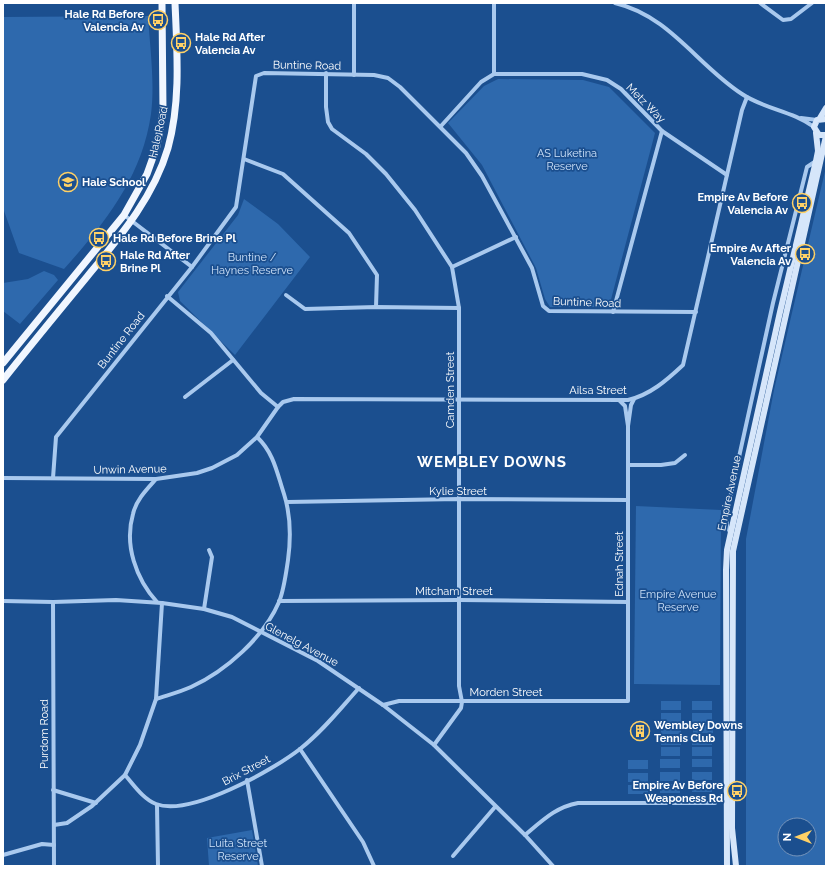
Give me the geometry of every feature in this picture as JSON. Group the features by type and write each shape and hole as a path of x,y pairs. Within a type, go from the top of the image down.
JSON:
{"main road":[{"name":"Hale Road","path":"3,363 124,216 147,174 157,146 163,111 162,3"},
{"name":"Hale Road","path":"3,380 131,221 156,179 168,148 175,111 177,75 176,3"},
{"path":"826,108 815,130 819,135 826,136"},
{"name":"Empire Avenue","path":"727,866 726,570 730,532 782,313 816,161 818,151 815,130"},
{"name":"Empire Avenue","path":"736,866 732,828 733,551 782,313 820,168 826,136"}],"street":[{"path":"354,3 354,74"},
{"path":"441,126 481,82 494,74 494,3"},
{"path":"615,3 627,6 660,23 709,68 747,97 799,118 815,130"},
{"path":"760,3 783,20 791,19 812,3"},
{"name":"Buntine Road","path":"53,478 56,437 167,296 192,267 236,207 256,76 264,73 374,75 388,78 400,87 441,126 466,153 482,176 532,268 542,306 550,311 696,312"},
{"name":"Camden Street","path":"326,74 326,107 328,122 332,129 366,154 386,174 415,210 452,267 459,308 458,600 459,686 462,702"},
{"name":"Metz Way","path":"494,74 582,74 607,80 621,89 662,131 727,175"},
{"name":"Ailsa Street","path":"278,407 283,402 294,399 634,399 642,396 669,379 683,365 742,110 747,97"},
{"path":"799,118 821,119"},
{"path":"613,312 662,131"},
{"path":"244,160 283,174 349,233 377,275 376,307"},
{"path":"730,532 727,526 726,516 772,310 807,167 816,161"},
{"path":"124,216 192,267"},
{"path":"452,267 516,238"},
{"path":"286,295 305,309 376,307 459,308"},
{"path":"167,296 210,333 261,393 278,407"},
{"path":"772,310 782,313"},
{"path":"185,397 233,360"},
{"name":"Ednah Street","path":"628,701 628,426 631,405 634,399"},
{"name":"Ednah Street","path":"619,400 625,406 628,426"},
{"name":"Unwin Avenue","path":"3,478 156,479 197,473 212,468 237,455 257,437 278,407"},
{"path":"156,699 192,687 222,669 242,653 279,601 287,569 290,541 287,502 273,459 257,437"},
{"path":"628,465 661,465 675,463 685,455"},
{"path":"156,479 141,496 132,514 130,534 131,556 151,596 157,602"},
{"name":"Kylie Street","path":"287,502 628,500"},
{"path":"204,609 212,557 209,550"},
{"name":"Glenelg Avenue","path":"3,601 52,602 116,600 162,602 204,609 232,617 318,661 383,705 434,745 525,834 548,864 553,866"},
{"name":"Mitcham Street","path":"279,601 458,600 628,602"},
{"name":"Purdom Road","path":"52,602 54,866"},
{"path":"54,825 67,823 96,803 125,775 140,745 156,699 162,602"},
{"name":"Brix Street","path":"157,805 175,806 195,803 211,798 247,780 300,749 326,724 359,688"},
{"name":"Morden Street","path":"383,705 399,701 628,701"},
{"path":"434,745 460,708 462,702"},
{"path":"300,749 363,842 374,866"},
{"path":"125,775 148,800 157,805 158,866"},
{"path":"247,780 262,866"},
{"path":"53,790 96,803"},
{"path":"525,834 554,811 564,806 578,803 715,803"},
{"path":"453,856 496,807"},
{"path":"3,855 42,844 54,845"}],"green space":[{"name":"Hale School","path":"148,16 152,78 151,114 146,137 139,158 120,198 94,234 64,269 19,253 3,208 3,17"},
{"name":"AS Luketina Reserve","path":"498,79 583,80 609,87 655,133 609,307 550,307 545,299 536,268 482,165 448,123 484,86"},
{"path":"826,167 826,866 746,866 746,539 774,390"},
{"name":"Buntine / Haynes Reserve","path":"244,199 278,224 310,257 235,355 180,301 178,292 238,215"},
{"path":"44,271 54,275 58,280 20,324 3,311 3,283 28,279"},
{"name":"Empire Avenue Reserve","path":"636,506 721,510 720,685 634,684"},
{"path":"661,701 681,701 681,710 661,710"},
{"path":"692,701 712,701 712,710 692,710"},
{"path":"661,713 681,713 681,722 661,722"},
{"path":"692,713 712,713 712,722 692,722"},
{"path":"713,724 713,733 693,733 693,725"},
{"path":"661,725 681,725 681,734 661,734"},
{"path":"692,736 712,736 712,745 692,745"},
{"path":"661,737 681,737 681,745 661,745"},
{"path":"661,747 680,747 680,756 661,756"},
{"path":"692,747 712,747 712,756 692,756"},
{"path":"660,759 680,759 680,768 660,768"},
{"path":"692,759 712,759 712,767 692,767"},
{"path":"628,760 648,760 648,769 628,769"},
{"path":"660,772 680,772 680,781 660,781"},
{"path":"692,772 712,772 712,780 692,780"},
{"path":"628,773 648,773 648,782 628,782"},
{"path":"660,784 680,784 680,793 660,793"},
{"path":"692,784 712,784 712,792 692,792"},
{"path":"628,785 648,785 648,794 628,794"},
{"name":"Luita Street Reserve","path":"252,830 258,866 209,866 207,838"}],"place":[{"name":"Hale Rd Before Valencia Av","path":"158,20"},
{"name":"Hale Rd After Valencia Av","path":"181,43"},
{"name":"Hale School","path":"68,182"},
{"name":"Empire Av Before Valencia Av","path":"802,203"},
{"name":"Hale Rd Before Brine Pl","path":"99,238"},
{"name":"Empire Av After Valencia Av","path":"805,254"},
{"name":"Hale Rd After Brine Pl","path":"106,261"},
{"name":"Wembley Downs Tennis Club","path":"640,731"},
{"name":"Empire Av Before Weaponess Rd","path":"737,791"}],"district":[{"name":"WEMBLEY DOWNS","path":"492,462"}]}
